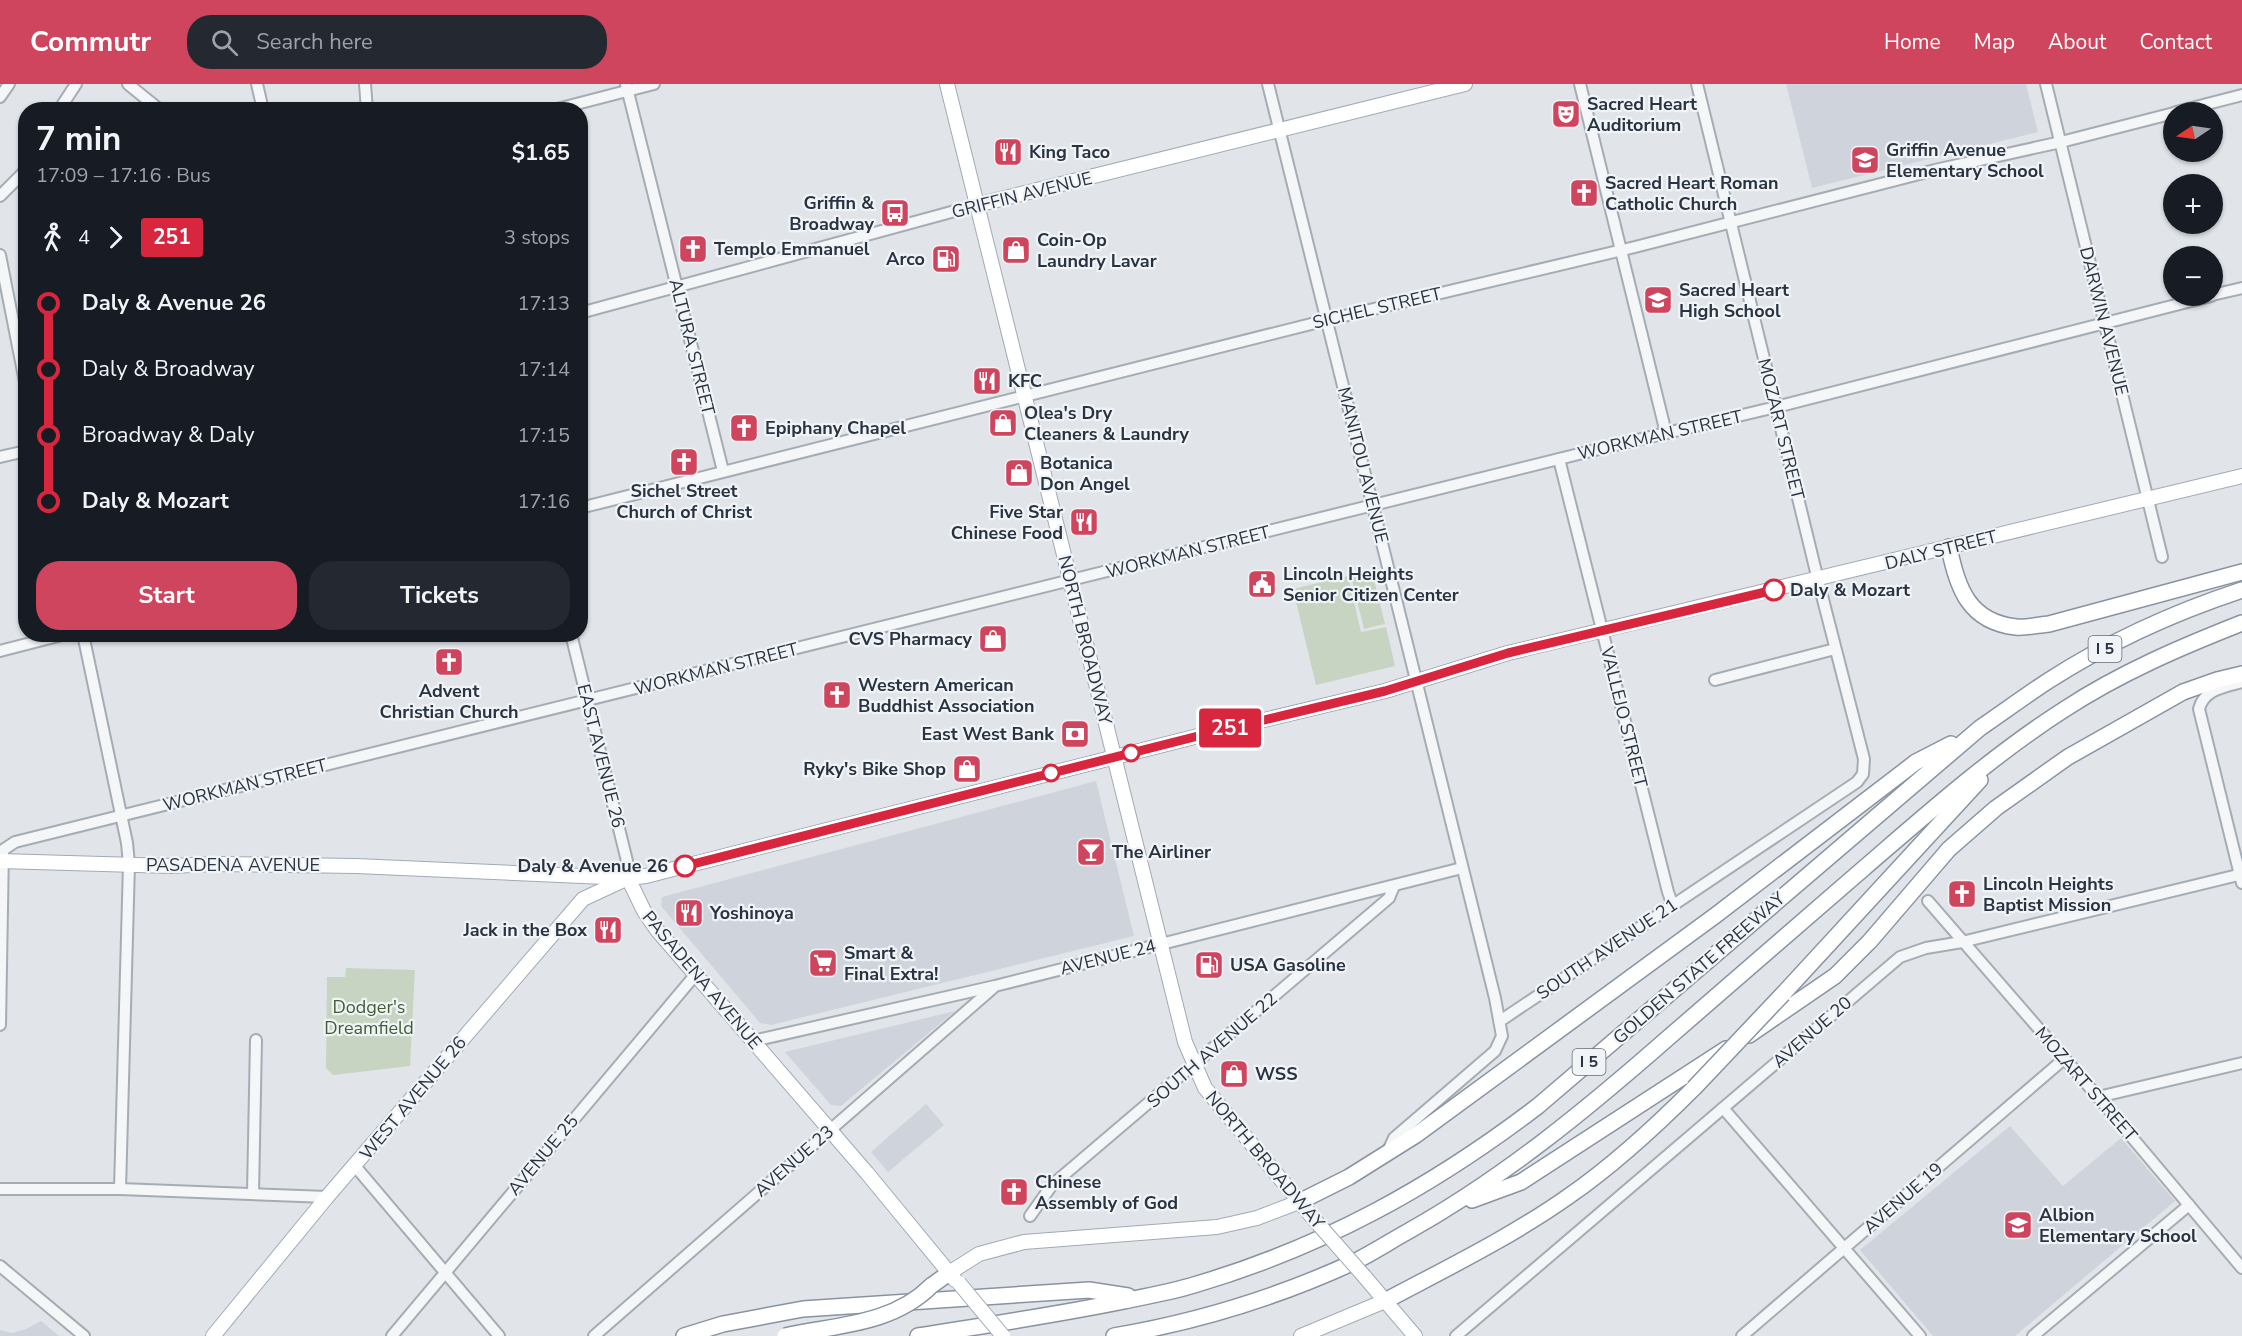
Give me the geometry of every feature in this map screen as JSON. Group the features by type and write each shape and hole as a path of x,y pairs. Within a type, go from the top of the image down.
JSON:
{"highway":[{"path":"1949,548 1955,577 1962,594 1978,613 1997,622 2017,627 2049,624 2242,572"},
{"name":"GOLDEN STATE FREEWAY","path":"918,1336 1065,1313 1193,1286 1298,1249 1371,1215 1407,1195 1493,1140 1538,1106 1980,728 2049,681 2120,640 2178,614 2242,590"},
{"name":"GOLDEN STATE FREEWAY","path":"1114,1336 1158,1329 1294,1287 1356,1261 1449,1209 1587,1109 1934,808 1997,758 2066,708 2133,671 2242,623"},
{"path":"1449,1209 1521,1182 1784,1012 1835,976 1870,941 1949,849 1996,808 2068,758 2183,692 2242,674"},
{"path":"1299,1202 1349,1177 1416,1136 1716,915 1916,762 1980,728"},
{"path":"1385,1301 1520,1227 1569,1196 1651,1130 1783,994 1872,895 1973,789 1997,758"},
{"path":"785,1336 872,1320 910,1304 931,1286 954,1278"},
{"path":"684,1336 723,1324 803,1309 1089,1290 1140,1298"}],"main road":[{"name":"NORTH BROADWAY","path":"947,84 1185,1042 1194,1067 1204,1088 1415,1336"},
{"name":"GRIFFIN AVENUE","path":"977,205 1465,84"},
{"name":"DALY STREET","path":"628,878 646,876 1417,682 1508,653 2242,476"},
{"name":"PASADENA AVENUE","path":"1,861 356,866 628,878 644,911 1003,1336"},
{"name":"WEST AVENUE 26","path":"213,1336 327,1197 583,899 628,878"},
{"path":"954,1278 979,1254 1015,1244 1217,1227 1257,1218 1299,1202"},
{"path":"1301,1336 1385,1301"}],"street":[{"path":"0,97 9,84"},
{"path":"64,102 76,84"},
{"path":"128,84 150,102"},
{"path":"257,84 261,102"},
{"path":"365,84 366,102"},
{"path":"579,102 627,87 654,84"},
{"name":"MANITOU AVENUE","path":"1268,84 1500,1021"},
{"path":"1580,84 1666,433"},
{"name":"MOZART STREET","path":"1696,84 1835,649 1865,761 1863,774"},
{"name":"DARWIN AVENUE","path":"2046,84 2162,557"},
{"name":"ALTURA STREET","path":"627,87 723,471"},
{"name":"SICHEL STREET","path":"2216,102 2242,95"},
{"name":"SICHEL STREET","path":"588,506 1327,320 2163,116"},
{"path":"0,196 18,178"},
{"name":"GRIFFIN AVENUE","path":"588,311 977,205"},
{"path":"0,255 18,346"},
{"name":"WORKMAN STREET","path":"2223,292 2242,288"},
{"name":"WORKMAN STREET","path":"1,861 3,850 15,842 1776,407 2170,306"},
{"path":"0,458 18,453"},
{"name":"VALLEJO STREET","path":"1559,459 1673,906"},
{"path":"0,651 35,642"},
{"path":"85,642 127,843 129,864 120,1189"},
{"name":"EAST AVENUE 26","path":"573,642 627,861 628,878"},
{"path":"1715,680 1835,649"},
{"path":"2241,877 2200,717 2200,703 2210,692 2242,682"},
{"name":"SOUTH AVENUE 21","path":"1500,1021 1857,782 1863,774"},
{"path":"0,1025 1,861"},
{"name":"AVENUE 24","path":"753,1041 995,986 1462,868"},
{"name":"AVENUE 20","path":"1456,1336 1900,957 1926,948 1962,942 2241,877"},
{"name":"SOUTH AVENUE 22","path":"1030,1216 1053,1185 1194,1067 1389,898 1394,886"},
{"name":"MOZART STREET","path":"1928,902 2098,1097 2242,1268"},
{"name":"AVENUE 25","path":"392,1336 696,974"},
{"name":"AVENUE 23","path":"594,1336 995,986"},
{"path":"1387,1153 1394,1138 1495,1051 1502,1036 1500,1021"},
{"path":"252,1193 256,1040"},
{"name":"AVENUE 19","path":"1742,1336 2064,1059"},
{"path":"2098,1097 2242,1062"},
{"path":"1723,1108 1920,1336"},
{"path":"355,1166 499,1336"},
{"path":"0,1189 120,1189 327,1197"},
{"path":"2033,1336 2189,1205"},
{"path":"0,1266 84,1336"}],"shaded area":[{"name":"Griffin Avenue Elementary School","path":"1786,84 2026,84 2038,132 1812,188"},
{"path":"1096,781 1134,936 771,1025 760,1023 661,906 662,897"},
{"path":"955,1011 841,1106 831,1105 785,1052"},
{"path":"926,1104 944,1125 888,1172 871,1152"},
{"name":"Albion Elementary School","path":"2010,1126 2063,1186 2121,1138 2175,1201 2015,1336 1933,1336 1860,1250"},
{"path":"41,1321 59,1336 0,1336 0,1330 12,1333"}],"green space":[{"path":"1372,572 1385,624 1364,629 1351,577"},
{"path":"1348,576 1361,632 1386,627 1395,666 1316,685 1293,589"},
{"name":"Dodger's Dreamfield","path":"346,968 415,970 410,1066 333,1075 326,1068 327,977 345,977"}],"bus line":[{"name":"251","path":"685,866 1385,691 1508,653 1774,590"}],"place":[{"name":"Sacred Heart Auditorium","path":"1566,114"},
{"name":"King Taco","path":"1008,152"},
{"name":"Griffin Avenue Elementary School","path":"1865,160"},
{"name":"Sacred Heart Roman Catholic Church","path":"1584,193"},
{"name":"Griffin & Broadway","path":"895,213"},
{"name":"Templo Emmanuel","path":"693,249"},
{"name":"Coin-Op Laundry Lavar","path":"1016,250"},
{"name":"Arco","path":"946,259"},
{"name":"Sacred Heart High School","path":"1658,300"},
{"name":"KFC","path":"987,381"},
{"name":"Olea's Dry Cleaners & Laundry","path":"1003,423"},
{"name":"Epiphany Chapel","path":"744,428"},
{"name":"Sichel Street Church of Christ","path":"684,462"},
{"name":"Botanica Don Angel","path":"1019,473"},
{"name":"Five Star Chinese Food","path":"1084,522"},
{"name":"Lincoln Heights Senior Citizen Center","path":"1262,584"},
{"name":"Daly & Mozart","path":"1774,590"},
{"name":"CVS Pharmacy","path":"993,639"},
{"name":"Advent Christian Church","path":"449,662"},
{"name":"Western American Buddhist Association","path":"837,695"},
{"name":"East West Bank","path":"1075,734"},
{"name":"Ryky's Bike Shop","path":"967,769"},
{"name":"The Airliner","path":"1091,852"},
{"name":"Daly & Avenue 26","path":"685,866"},
{"name":"Lincoln Heights Baptist Mission","path":"1962,894"},
{"name":"Yoshinoya","path":"689,913"},
{"name":"Jack in the Box","path":"608,930"},
{"name":"Smart & Final Extra!","path":"823,963"},
{"name":"USA Gasoline","path":"1209,965"},
{"name":"WSS","path":"1234,1074"},
{"name":"Chinese Assembly of God","path":"1014,1192"},
{"name":"Albion Elementary School","path":"2018,1225"}]}
